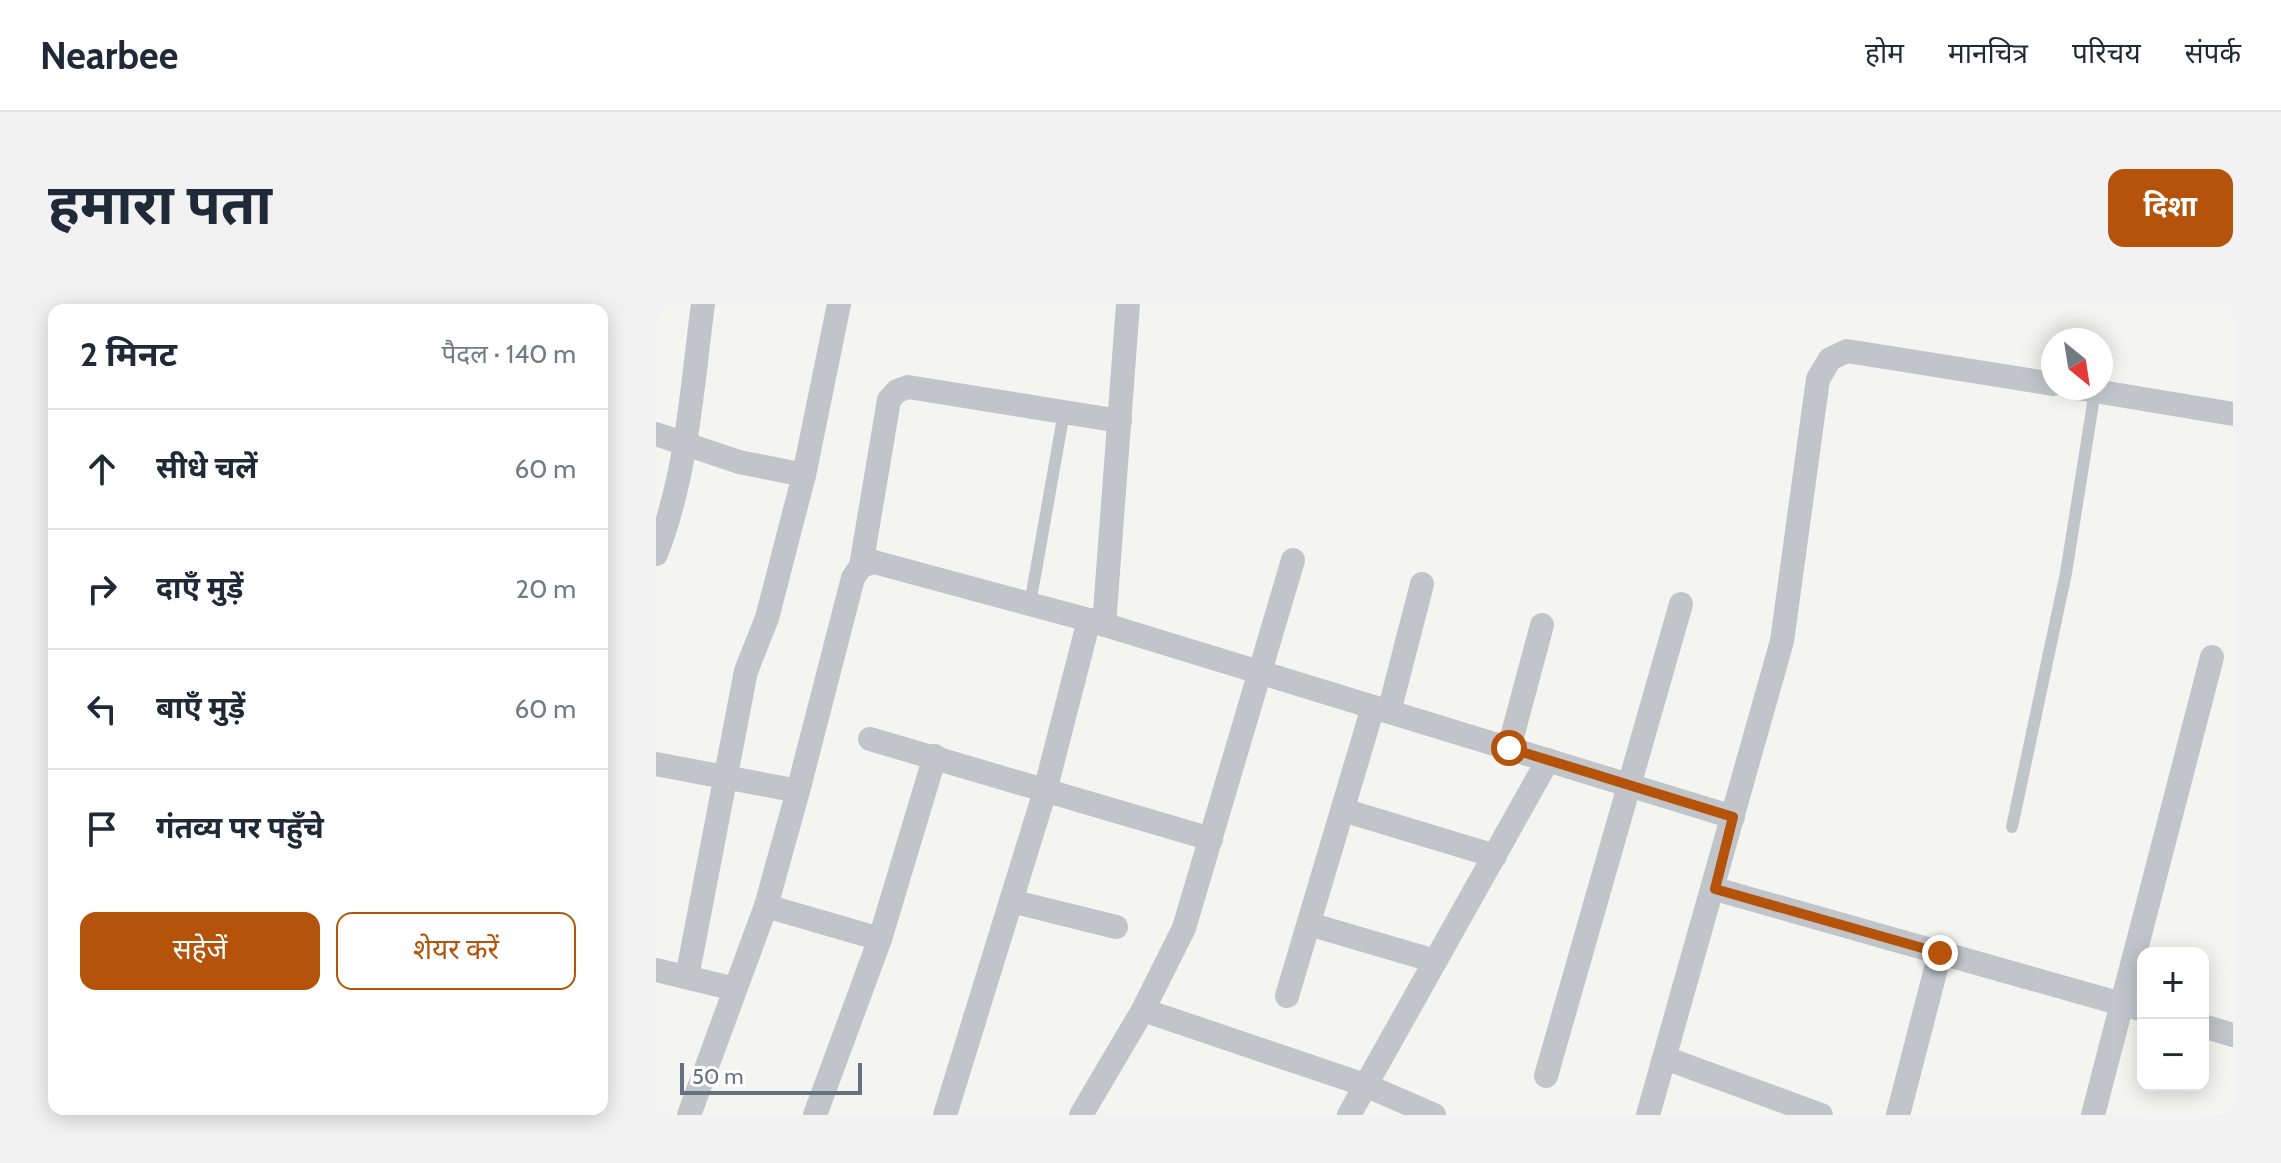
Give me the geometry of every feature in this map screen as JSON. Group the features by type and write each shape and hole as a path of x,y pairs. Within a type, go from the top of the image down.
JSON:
{"street":[{"path":"656,554 668,525 684,444 703,304"},
{"path":"687,977 746,671 767,618 804,475 839,304"},
{"path":"945,1115 1096,623 1120,421 1128,304"},
{"path":"1648,1115 1758,740 1782,641 1818,379 1830,359 1847,351 2041,382"},
{"path":"689,1115 766,906 853,578 861,566 889,400 897,391 908,387 1120,421"},
{"path":"2113,394 2233,414"},
{"path":"656,434 739,462 804,475"},
{"path":"1089,1113 1184,928 1293,560"},
{"path":"861,566 874,562 1030,604 1733,817"},
{"path":"1287,996 1343,810 1381,710 1422,584"},
{"path":"1546,1076 1681,604"},
{"path":"1509,748 1542,625"},
{"path":"2093,1115 2132,1006 2212,657"},
{"path":"870,739 1211,839"},
{"path":"815,1115 880,939 935,756"},
{"path":"1349,1115 1548,760"},
{"path":"656,764 798,791"},
{"path":"1343,810 1495,856"},
{"path":"1715,889 2132,1006"},
{"path":"1011,901 1116,927"},
{"path":"766,906 880,939"},
{"path":"1309,924 1435,961"},
{"path":"1898,1115 1940,953"},
{"path":"656,970 735,989"},
{"path":"1143,1010 1365,1085 1434,1115"},
{"path":"2209,1028 2233,1035"},
{"path":"1665,1058 1759,1104 1821,1115"}],"lane":[{"path":"2012,827 2061,602 2085,400"},
{"path":"1030,604 1064,412"}],"route":[{"path":"1509,748 1733,817 1715,889 1940,953"}]}
